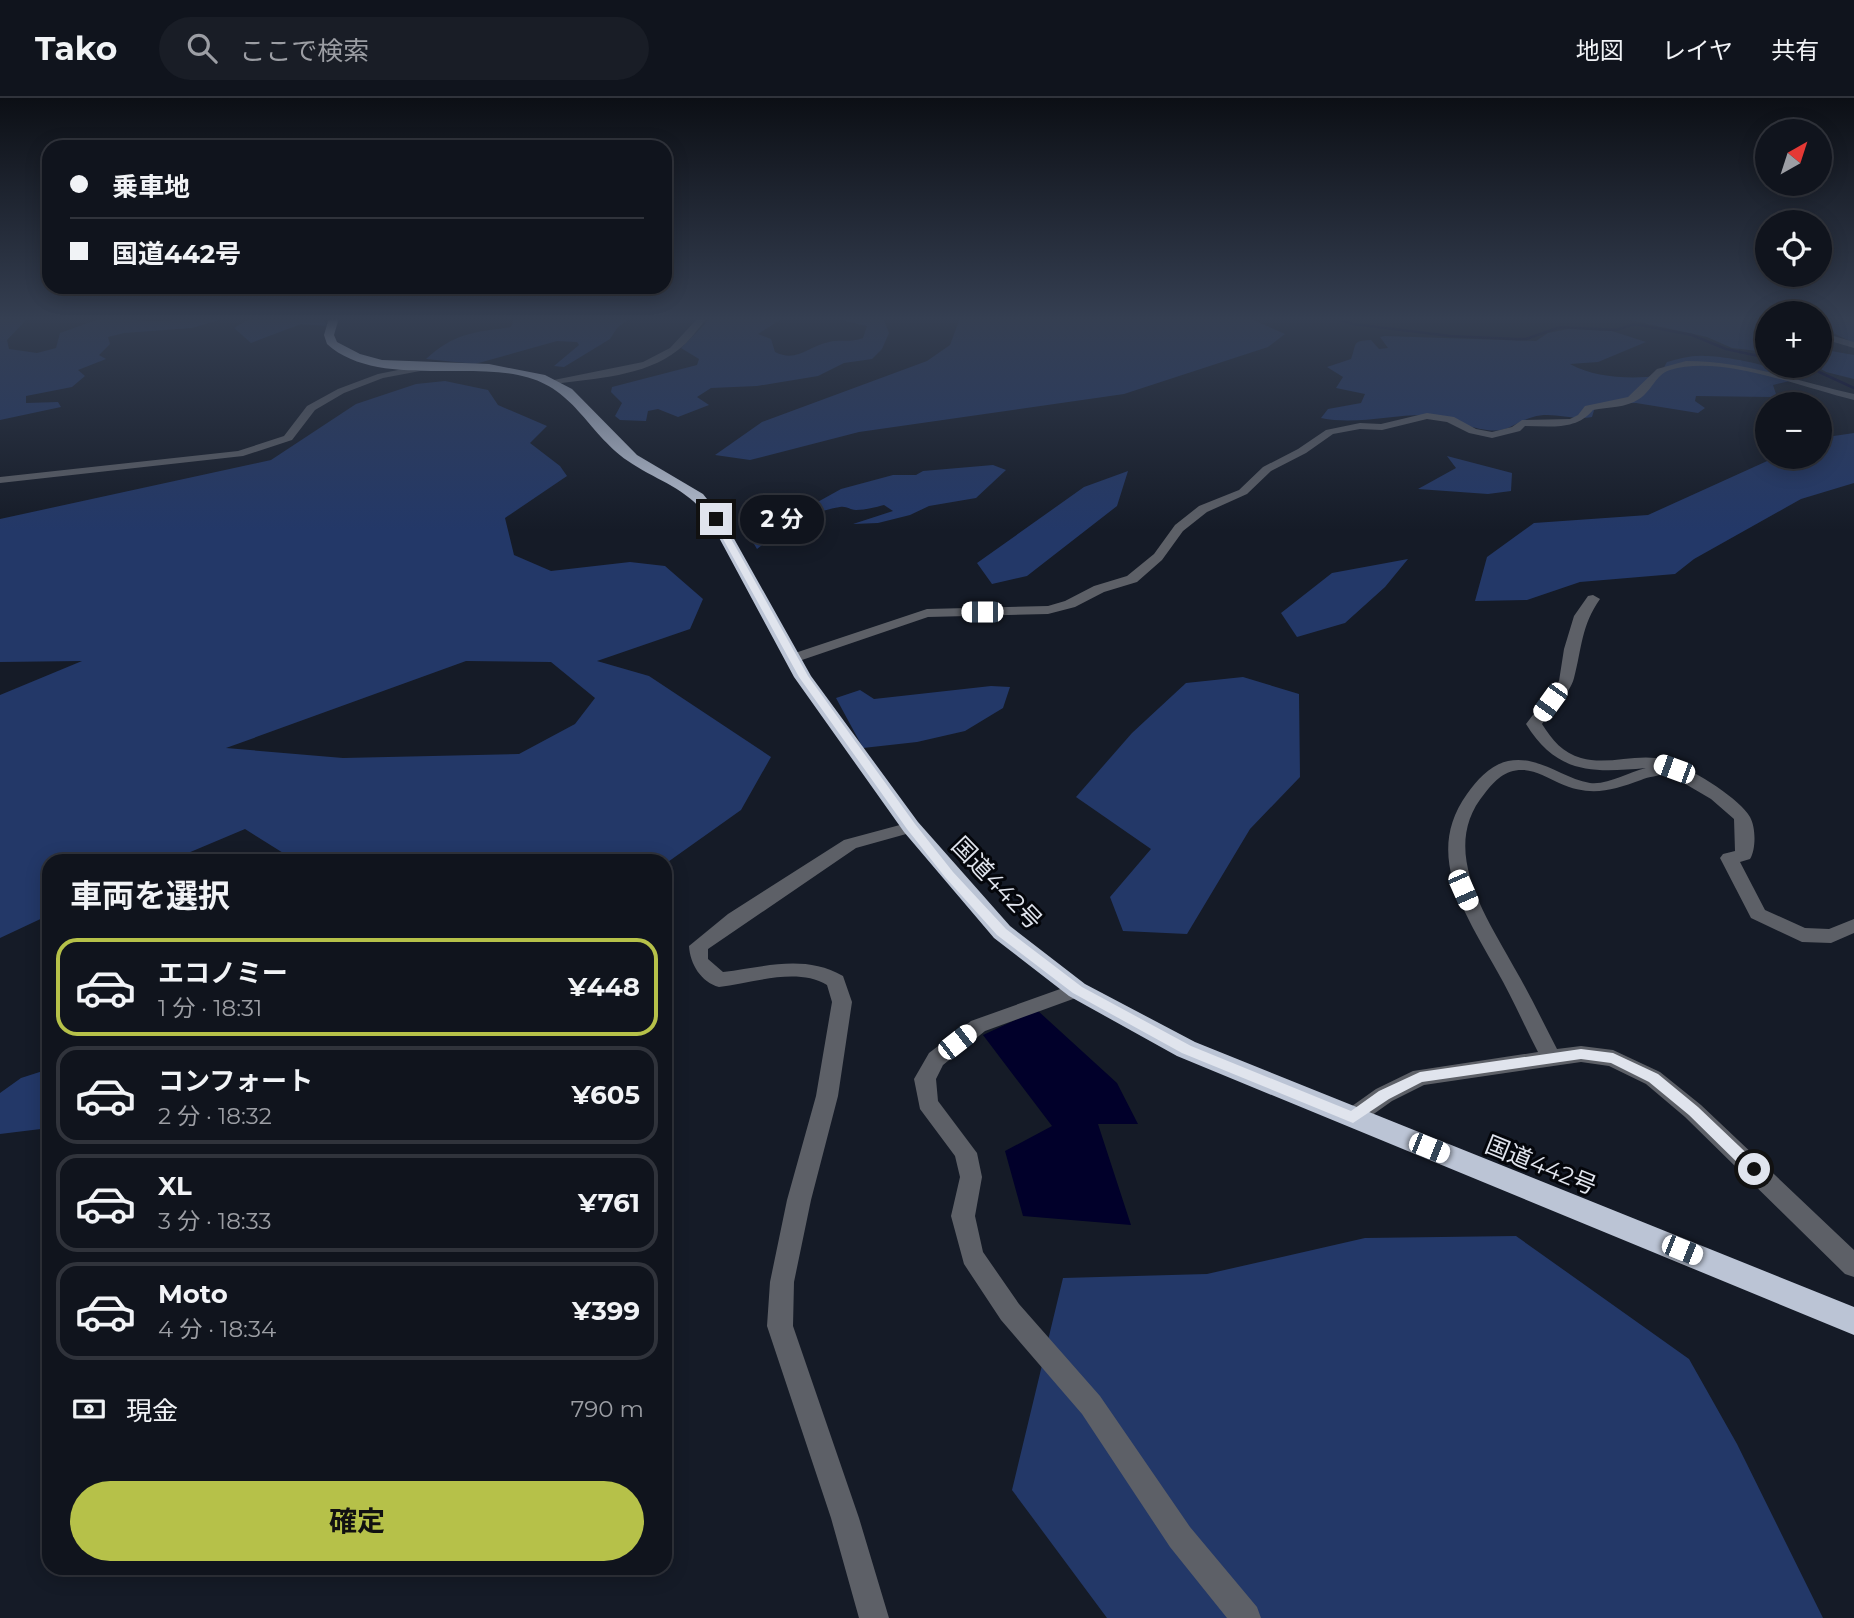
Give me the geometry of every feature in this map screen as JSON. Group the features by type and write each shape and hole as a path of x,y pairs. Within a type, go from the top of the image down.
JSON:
{"highway":[{"name":"国道442号","path":"564,389 620,450 700,496 710,508 803,677 911,827 1002,932 1077,990 1186,1049 1854,1321"}],"street":[{"path":"0,480 239,454 288,438 311,408 347,389"},
{"path":"794,658 927,613 1048,610 1132,579 1158,557 1179,528 1203,509 1243,492 1267,469 1303,451 1330,432 1348,427 1382,427 1427,416 1450,419 1474,431 1492,435 1516,429 1522,424 1572,422 1582,417 1589,408 1636,397 1642,389"},
{"path":"1816,389 1854,397"},
{"path":"1593,600 1581,616 1571,649 1566,681 1534,724 1541,737 1556,754 1575,763 1592,767 1657,763 1690,775 1741,815 1745,829 1744,855 1729,858 1758,914 1802,935 1831,936 1854,926"},
{"path":"1552,1059 1463,890 1456,843 1460,819 1473,795 1499,768 1533,766 1590,788 1611,787 1653,771 1690,775"},
{"path":"874,1618 845,1517 780,1326 782,1282 799,1200 827,1096 842,1002 836,981 819,971 801,969 719,980 699,961 698,946 850,844 911,827"},
{"path":"1077,990 978,1026 936,1059 925,1079 928,1104 966,1153 971,1177 963,1216 972,1256 1010,1312 1091,1405 1180,1537 1246,1618"},
{"path":"1353,1117 1384,1095 1420,1077 1581,1054 1613,1058 1653,1078 1693,1111 1854,1266"}],"shaded area":[{"path":"0,389 62,389 26,396 26,403 58,402 61,407 0,420"},
{"path":"401,389 483,389 488,390 498,405 547,426 530,443 560,466 567,476 505,518 514,555 551,571 630,562 665,566 703,599 690,629 597,661 649,676 771,757 741,810 672,859 672,854 285,854 245,829 186,854 42,854 42,918 0,938 0,695 82,661 0,662 0,519 271,460 356,404","holes":["466,661 551,662 595,698 575,724 519,754 343,758 226,748"]},
{"path":"612,389 710,389 697,397 709,405 678,417 658,409 648,411 646,421 620,420 615,416 622,403 611,392"},
{"path":"851,389 1140,389 1124,394 859,432 750,460 715,455 762,422"},
{"path":"1341,389 1774,389 1775,392 1755,392 1755,397 1696,396 1695,401 1705,408 1698,413 1636,403 1596,404 1592,417 1540,415 1507,429 1495,431 1432,416 1347,420 1321,418 1328,409 1361,403 1365,394"},
{"path":"1854,433 1854,483 1801,499 1694,559 1675,574 1580,582 1527,600 1475,601 1487,557 1534,523 1648,515 1755,467 1755,469 1832,469 1832,436"},
{"path":"1447,456 1512,473 1511,491 1488,494 1418,489 1456,468"},
{"path":"993,465 1006,470 976,498 929,506 910,515 878,523 853,524 893,511 884,505 859,510 845,507 828,509 806,517 757,549 751,539 841,489 893,475 916,475 923,471"},
{"path":"1128,471 1117,506 1027,576 992,584 977,563 1084,487"},
{"path":"1408,559 1385,587 1345,623 1297,637 1281,613 1332,573"},
{"path":"1243,677 1299,694 1300,777 1250,829 1187,934 1123,931 1110,897 1151,849 1076,797 1132,733 1186,683"},
{"path":"991,686 1010,687 1003,708 965,731 917,742 863,748 836,698 860,690 874,699"},
{"path":"1037,1010 1117,1083 1138,1124 1098,1124 1131,1225 1023,1216 1005,1151 1052,1126 983,1035"},
{"path":"42,1071 42,1129 0,1134 0,1093 21,1078"},
{"path":"1516,1236 1689,1359 1737,1444 1823,1618 1107,1618 1012,1490 1063,1278 1207,1274 1365,1238"}],"route":[{"path":"716,519 803,677 911,827 1002,932 1077,990 1186,1049 1353,1117 1384,1095 1420,1077 1581,1054 1613,1058 1653,1078 1693,1111 1754,1169"}]}
